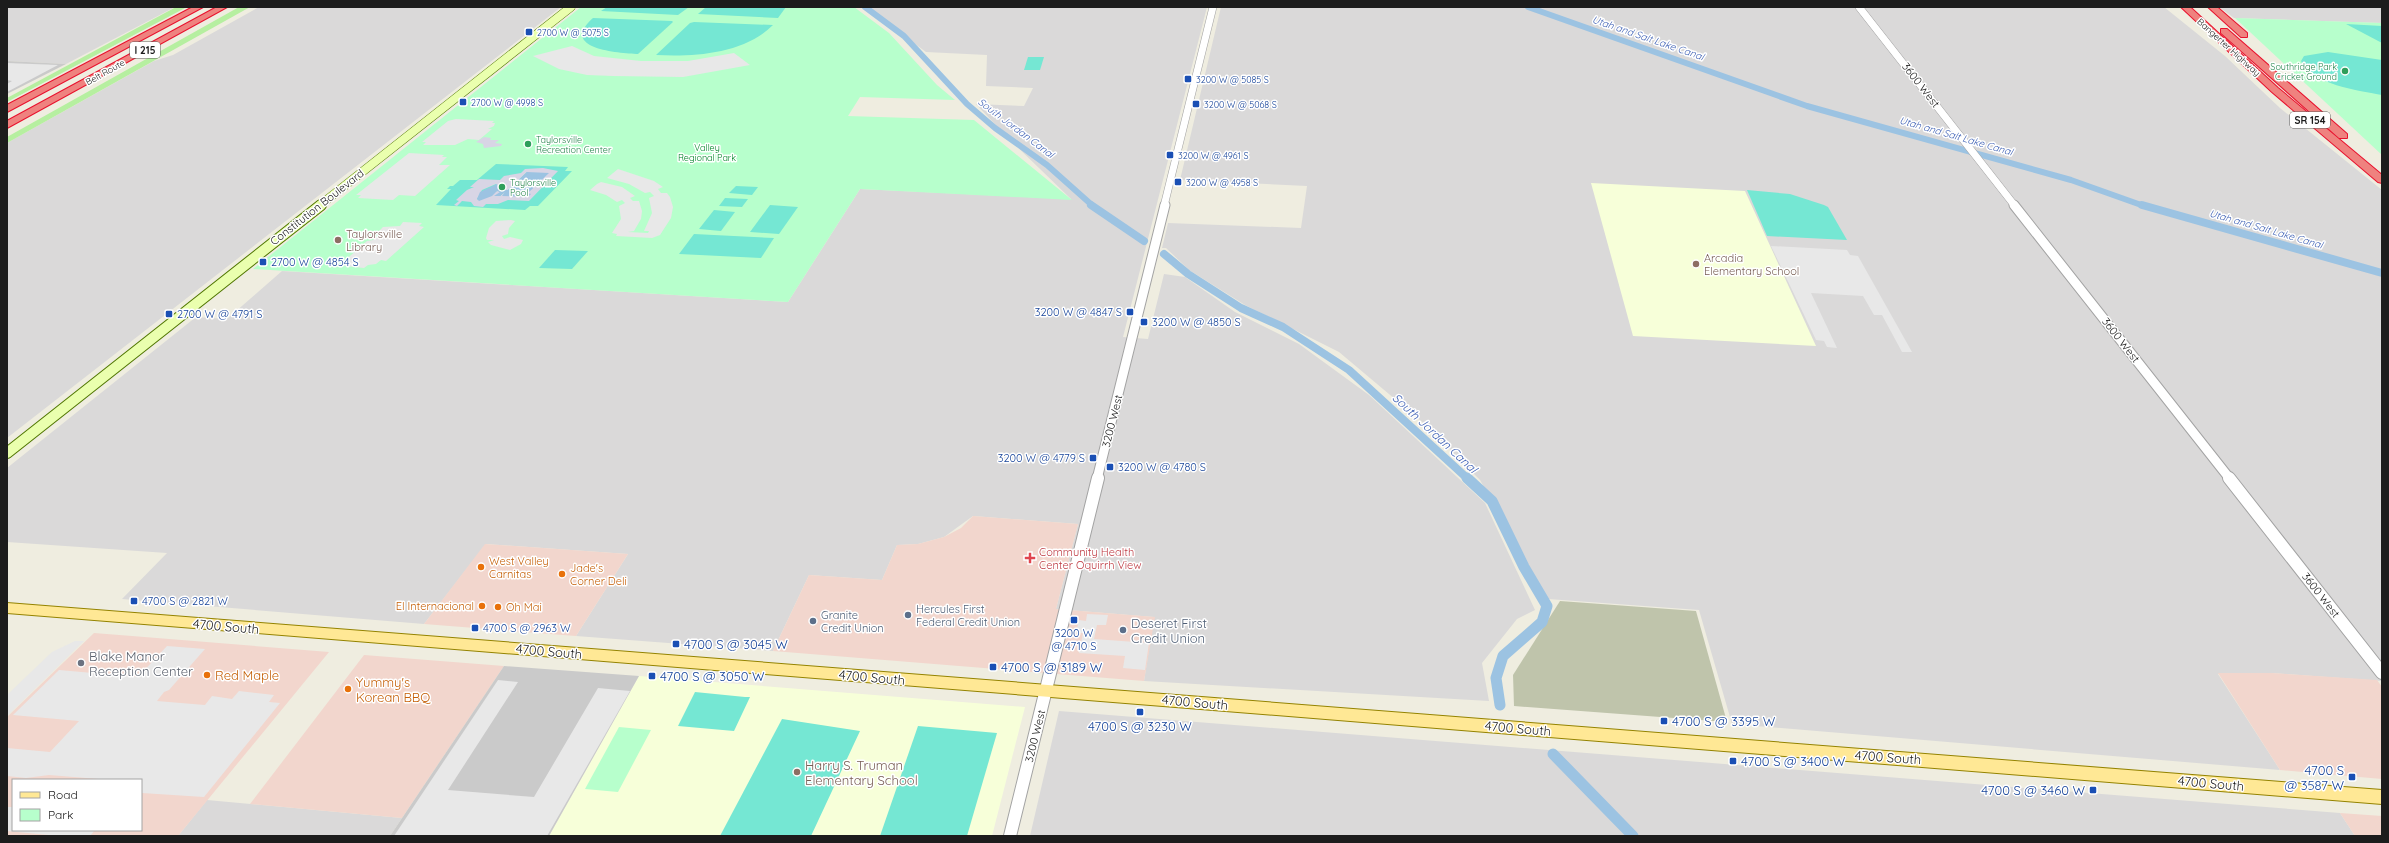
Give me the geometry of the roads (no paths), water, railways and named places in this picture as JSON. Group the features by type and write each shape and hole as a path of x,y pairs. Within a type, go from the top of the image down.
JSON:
{"highway":[{"name":"Belt Route","path":"7,109 199,7"},
{"name":"Belt Route","path":"7,125 223,7"},
{"path":"2175,7 2240,58"},
{"name":"Bangerter Highway","path":"2185,7 2240,58 2382,180"},
{"name":"Bangerter Highway","path":"2198,7 2304,100 2345,139 2382,169"},
{"path":"2212,7 2282,72 2304,100"},
{"path":"7,130 114,67"}],"main road":[{"name":"Constitution Boulevard","path":"7,453 571,7"},
{"name":"4700 South","path":"7,608 2382,797"}],"street":[{"name":"3200 West","path":"1010,836 1214,7"},
{"name":"3600 West","path":"1859,7 2382,673"}],"waterway":[{"name":"South Jordan Canal","path":"865,7 904,36 967,104 995,128 1047,165 1093,206"},
{"name":"Utah and Salt Lake Canal","path":"1528,7 1807,106 2071,180 2144,206"},
{"name":"South Jordan Canal","path":"1091,205 1144,241"},
{"name":"Utah and Salt Lake Canal","path":"2142,205 2382,273"},
{"name":"South Jordan Canal","path":"1164,254 1188,274 1241,308 1283,327 1349,370 1468,479"},
{"name":"South Jordan Canal","path":"1467,478 1492,501 1524,567 1547,606 1542,622 1503,656 1496,678 1500,705"},
{"name":"South Jordan Canal","path":"1553,754 1633,836"}],"place":[{"name":"2700 W @ 5075 S","path":"529,32"},
{"name":"Southridge Park Cricket Ground","path":"2345,71"},
{"name":"3200 W @ 5085 S","path":"1188,79"},
{"name":"2700 W @ 4998 S","path":"463,102"},
{"name":"3200 W @ 5068 S","path":"1196,104"},
{"name":"Taylorsville Recreation Center","path":"528,144"},
{"name":"3200 W @ 4961 S","path":"1170,155"},
{"name":"3200 W @ 4958 S","path":"1178,182"},
{"name":"Taylorsville Pool","path":"502,187"},
{"name":"Taylorsville Library","path":"338,240"},
{"name":"2700 W @ 4854 S","path":"263,262"},
{"name":"Arcadia Elementary School","path":"1696,264"},
{"name":"3200 W @ 4847 S","path":"1130,312"},
{"name":"2700 W @ 4791 S","path":"169,314"},
{"name":"3200 W @ 4850 S","path":"1144,322"},
{"name":"3200 W @ 4779 S","path":"1093,458"},
{"name":"3200 W @ 4780 S","path":"1110,467"},
{"name":"Community Health Center Oquirrh View","path":"1030,558"},
{"name":"West Valley Carnitas","path":"481,567"},
{"name":"Jade's Corner Deli","path":"562,574"},
{"name":"4700 S @ 2821 W","path":"134,601"},
{"name":"El Internacional","path":"482,606"},
{"name":"Oh Mai","path":"498,607"},
{"name":"Hercules First Federal Credit Union","path":"908,615"},
{"name":"3200 W @ 4710 S","path":"1074,620"},
{"name":"Granite Credit Union","path":"813,621"},
{"name":"4700 S @ 2963 W","path":"475,628"},
{"name":"Deseret First Credit Union","path":"1123,630"},
{"name":"4700 S @ 3045 W","path":"676,644"},
{"name":"Blake Manor Reception Center","path":"81,663"},
{"name":"4700 S @ 3189 W","path":"993,667"},
{"name":"Red Maple","path":"207,675"},
{"name":"4700 S @ 3050 W","path":"652,676"},
{"name":"Yummy's Korean BBQ","path":"348,689"},
{"name":"4700 S @ 3230 W","path":"1140,712"},
{"name":"4700 S @ 3395 W","path":"1664,721"},
{"name":"4700 S @ 3400 W","path":"1733,761"},
{"name":"Harry S. Truman Elementary School","path":"797,772"},
{"name":"4700 S @ 3587 W","path":"2352,777"},
{"name":"4700 S @ 3460 W","path":"2093,790"}],"park label":[{"name":"Valley Regional Park","path":"707,152"}]}
